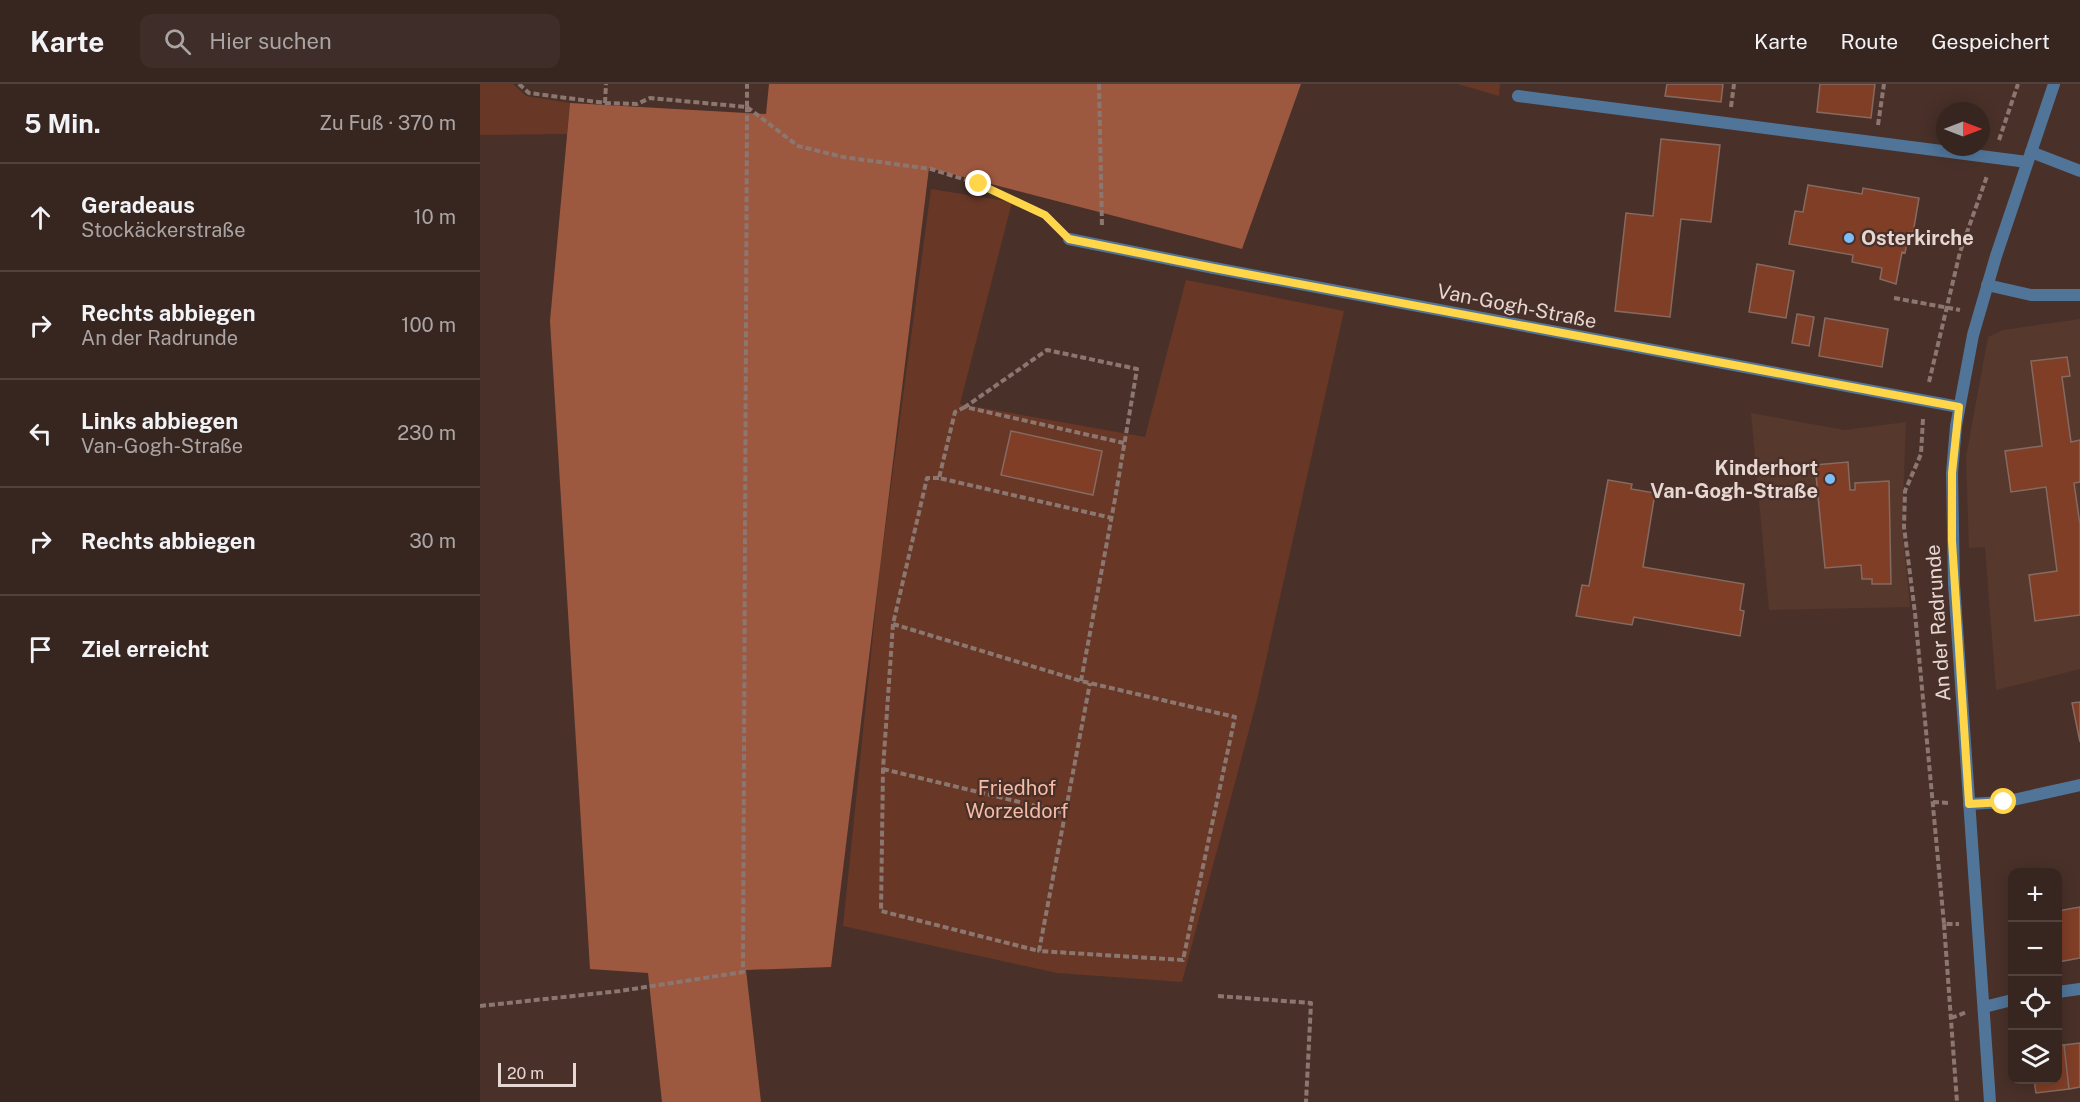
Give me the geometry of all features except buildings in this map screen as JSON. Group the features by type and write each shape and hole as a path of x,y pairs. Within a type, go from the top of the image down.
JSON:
{"street":[{"name":"An der Radrunde","path":"1990,1102 1952,541 1952,473 1959,407 1979,314 2054,84"},
{"path":"1518,96 1876,143 1994,157 2029,157 2080,171"},
{"name":"Van-Gogh-Straße","path":"1069,239 1959,407"},
{"path":"1988,285 2031,295 2080,295"},
{"path":"1969,804 2004,802 2080,785"},
{"path":"2062,991 2080,989"},
{"path":"1984,1007 2008,1001"}],"path":[{"path":"519,84 529,93 605,103 637,104 650,98 747,106 798,146 843,157 931,169 979,184 1045,215 1069,239"},
{"path":"605,103 606,84"},
{"path":"480,1006 620,991 743,972 747,84"},
{"path":"1099,84 1103,245"},
{"path":"1876,143 1884,84"},
{"path":"1957,1102 1944,924 1904,527 1905,491 1921,454 1925,401 1960,252 2018,84"},
{"path":"1894,298 1979,314"},
{"path":"939,478 955,411 965,407 1047,350 1137,369 1081,681"},
{"path":"965,407 1124,443"},
{"path":"893,624 1081,681 1236,717 1183,960 1039,951 881,911 883,769 893,624 927,478 939,478 1112,518"},
{"path":"1039,951 1090,683"},
{"path":"883,769 1065,813"},
{"path":"1944,924 1978,924"},
{"path":"1218,996 1311,1004 1306,1102"}],"shaded area":[{"path":"769,84 1301,84 1242,249 929,168 831,967 746,970 761,1102 662,1102 648,973 590,969 550,321 570,103 766,114"},
{"path":"2080,319 2080,669 1996,690 1985,547 1969,548 1966,457 1988,337 2003,330"},
{"name":"Kinderhort Van-Gogh-Straße","path":"1751,413 1845,430 1906,422 1902,527 1910,607 1769,610"}],"green space":[{"path":"480,84 513,84 526,96 570,103 567,134 480,135"},
{"path":"1458,84 1500,84 1499,96"},
{"name":"Friedhof Worzeldorf","path":"931,189 1012,202 960,404 1145,437 1186,280 1344,311 1257,700 1182,982 1057,973 843,926 880,567"}],"place":[{"name":"Osterkirche","path":"1849,238"},
{"name":"Kinderhort Van-Gogh-Straße","path":"1830,479"}],"route":[{"path":"979,184 1045,215 1069,239 1959,407 1951,505 1969,804 2004,802"}]}
